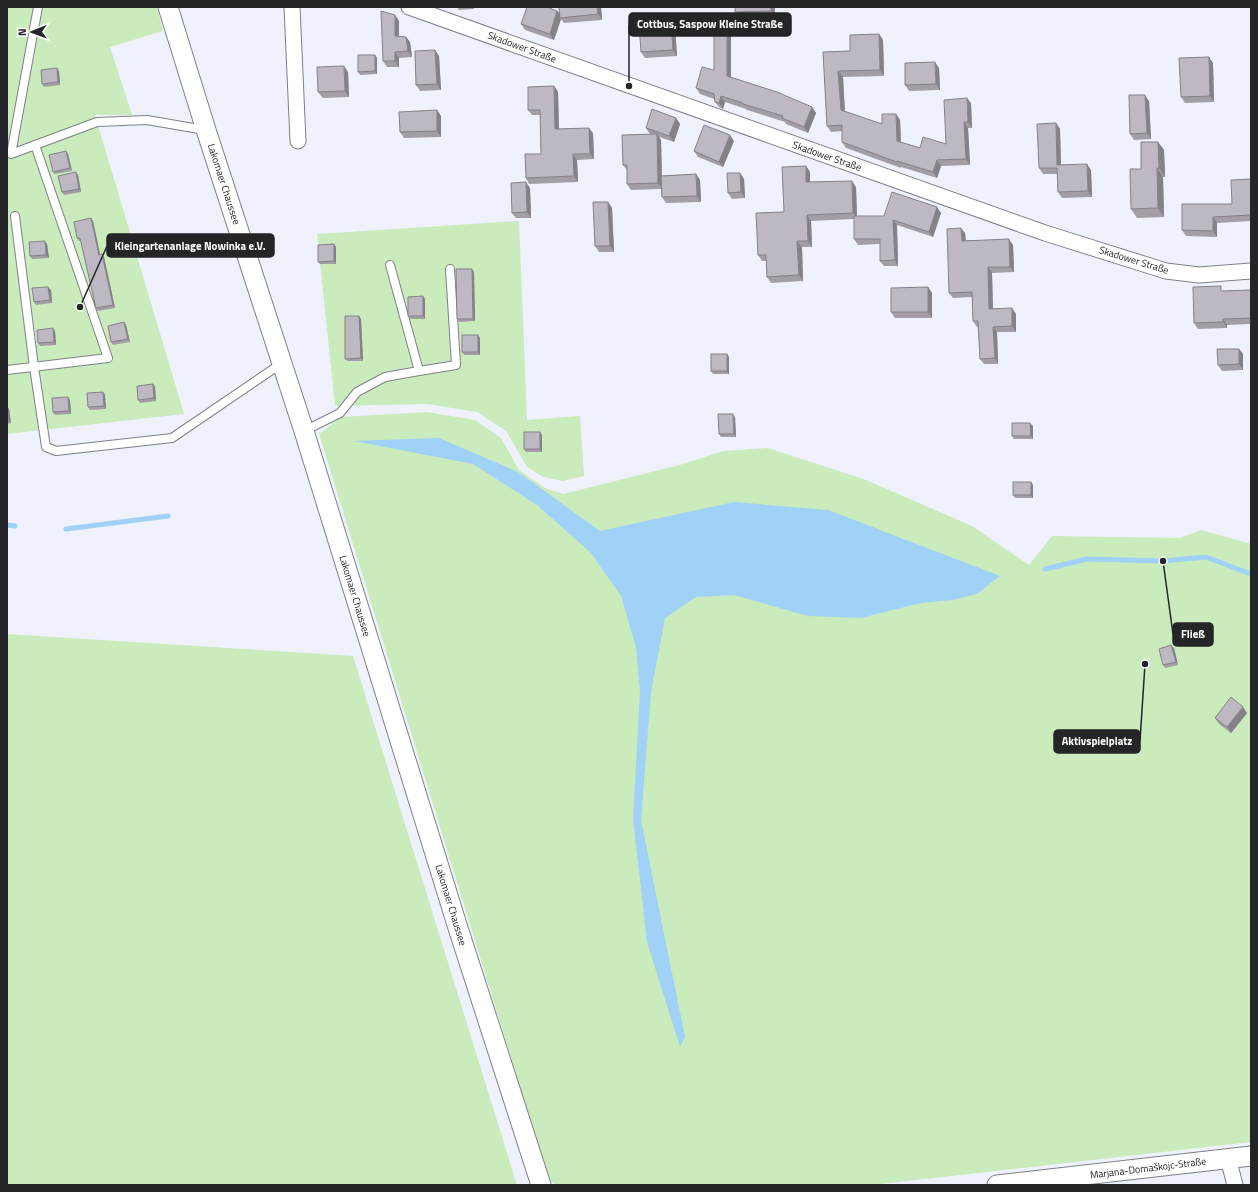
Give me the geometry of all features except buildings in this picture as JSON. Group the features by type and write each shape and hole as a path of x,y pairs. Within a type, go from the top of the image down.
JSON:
{"street":[{"name":"Lakomaer Chaussee","path":"168,7 206,130 304,431 458,928 541,1185"},
{"path":"292,7 298,141"},
{"name":"Skadower Straße","path":"409,7 1045,233 1166,271 1199,275 1251,271"},
{"name":"Marjana-Domaškojc-Straße","path":"997,1185 1251,1156"},
{"path":"1228,1158 1235,1185"}],"lane":[{"path":"9,155 38,7"},
{"path":"9,155 97,122 147,120 206,130"},
{"path":"7,370 108,358 35,145"},
{"path":"14,216 46,447 56,451 172,438 282,363"},
{"path":"390,265 419,372"},
{"path":"304,431 340,413 357,392 385,377 456,365 450,269"}],"green space":[{"path":"7,7 157,7 163,31 110,47 132,115 95,115 184,414 7,434"},
{"path":"519,221 527,420 580,416 584,476 563,481 543,477 527,467 506,431 477,412 427,404 335,406 317,234"},
{"path":"427,412 475,420 501,438 519,470 545,488 563,494 683,464 723,451 768,448 866,480 972,526 1029,565 1052,536 1180,538 1201,530 1251,544 1251,1142 872,1185 555,1185 548,1178 319,434 341,417"},
{"path":"7,634 353,656 517,1185 7,1185"}],"water":[{"path":"439,438 518,472 600,531 734,502 828,510 1000,576 977,594 952,600 921,603 861,618 808,616 734,595 696,597 665,618 651,692 641,820 685,1037 680,1047 647,942 633,819 640,692 636,647 621,596 591,553 537,505 473,464 354,441"}],"waterway":[{"path":"66,529 168,516"},
{"path":"7,525 15,526"},
{"path":"1045,569 1087,559 1163,561 1206,557 1251,574"}],"place":[{"name":"Cottbus, Saspow Kleine Straße","path":"629,86"},
{"name":"Kleingartenanlage Nowinka e.V.","path":"80,307"},
{"name":"Fließ","path":"1163,561"},
{"name":"Aktivspielplatz","path":"1145,664"}]}
